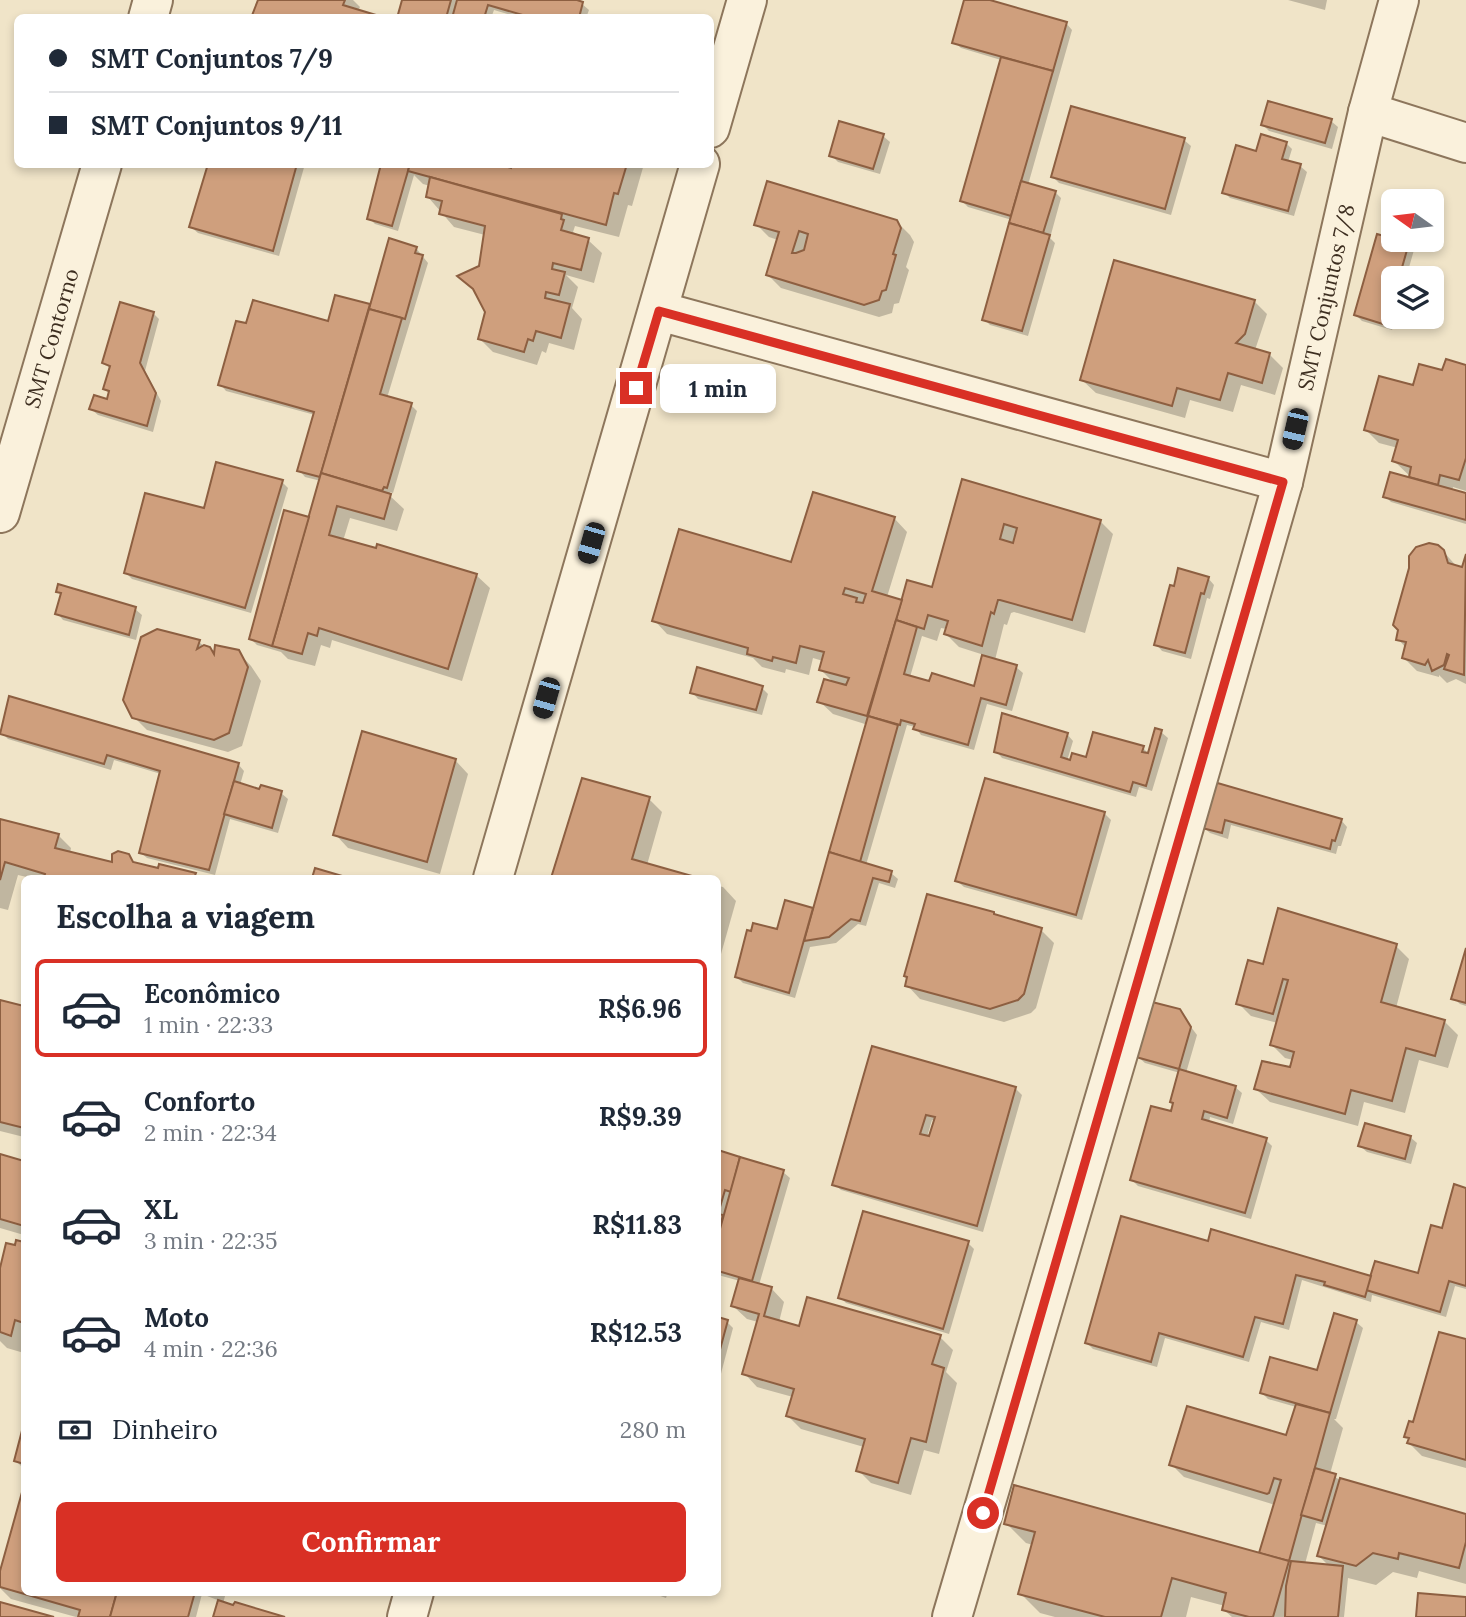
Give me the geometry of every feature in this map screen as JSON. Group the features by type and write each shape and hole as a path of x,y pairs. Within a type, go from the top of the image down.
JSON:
{"street":[{"name":"SMT Conjuntos 7/8","path":"952,1617 1283,482 1368,113 1399,0"},
{"path":"714,111 739,2"},
{"path":"1368,113 1466,143"},
{"name":"SMT Contorno","path":"2,498 101,168"},
{"path":"494,875 699,168"},
{"path":"659,311 1283,482"},
{"path":"407,1617 413,1596"}],"building":[{"path":"258,0 345,0 343,5 373,14 253,14"},
{"path":"402,0 451,0 447,14 398,14"},
{"path":"457,0 583,2 580,14 519,14 488,5 485,14 453,14"},
{"path":"964,0 990,0 1067,22 1053,71 952,43"},
{"path":"1001,57 1053,71 1011,216 960,201"},
{"path":"1268,101 1332,119 1325,143 1261,125"},
{"path":"1071,106 1185,138 1165,209 1051,177"},
{"path":"839,121 884,134 873,169 829,156"},
{"path":"1261,134 1287,142 1282,159 1301,164 1288,211 1222,193 1236,145 1256,151"},
{"path":"207,168 296,168 273,251 189,227"},
{"path":"380,168 409,168 392,226 367,219"},
{"path":"409,168 626,168 618,194 614,193 606,225 408,171"},
{"path":"430,177 562,214 561,219 564,220 561,230 589,238 581,270 553,263 552,269 565,272 559,295 546,292 545,298 570,304 561,338 536,331 533,341 528,339 524,352 478,339 485,312 473,289 457,276 479,266 485,226 439,214 442,201 426,197"},
{"path":"767,181 897,220 901,228 886,290 882,291 879,300 864,305 766,275 779,232 754,225","holes":["799,231 808,234 804,250 792,253"]},
{"path":"1021,181 1056,191 1043,233 1009,223"},
{"path":"1009,223 1050,235 1022,331 982,320"},
{"path":"1377,234 1381,235 1381,252 1406,252 1402,266 1381,266 1381,323 1354,315"},
{"path":"389,238 417,247 415,253 423,255 405,319 369,309"},
{"path":"1114,260 1255,300 1245,334 1236,343 1270,353 1262,383 1228,373 1220,400 1177,388 1172,406 1080,380"},
{"path":"335,295 370,304 320,477 297,471 314,412 218,385 236,321 246,323 253,300 328,321"},
{"path":"120,302 154,312 140,363 156,393 147,426 89,409 94,395 107,399 109,391 103,389 110,366 102,363"},
{"path":"369,309 402,318 380,394 412,403 387,488 384,487 382,491 321,473"},
{"path":"1446,359 1466,365 1466,458 1459,480 1440,475 1438,485 1409,477 1411,467 1392,461 1398,440 1364,430 1379,376 1413,385 1419,364 1442,370"},
{"path":"216,462 283,480 245,608 124,573 145,493 204,508"},
{"path":"1390,472 1466,493 1466,520 1383,497"},
{"path":"321,473 391,494 384,519 337,506 329,535 376,548 377,544 477,574 448,669 319,628 317,636 308,633 302,654 272,646"},
{"path":"962,479 1101,520 1072,620 998,600 994,614 991,612 982,646 944,634 948,621 928,615 924,629 896,620 907,580 932,587","holes":["1004,524 1017,528 1013,543 1000,539"]},
{"path":"813,492 895,517 872,591 902,600 867,716 817,702 824,679 846,685 849,678 819,670 824,652 800,646 796,663 773,657 772,661 747,654 748,648 652,621 679,529 791,562","holes":["845,588 866,594 863,603 843,594"]},
{"path":"284,510 309,517 272,646 249,639"},
{"path":"1429,543 1444,550 1448,563 1462,567 1466,554 1464,675 1444,669 1449,655 1447,654 1444,665 1432,671 1428,660 1425,665 1402,658 1406,642 1396,640 1398,630 1393,625 1409,568 1409,556 1416,547"},
{"path":"1178,568 1209,577 1204,594 1201,593 1185,653 1154,645 1170,585 1174,586"},
{"path":"58,584 136,607 129,635 55,614 61,593 56,592"},
{"path":"896,620 917,627 904,674 929,681 932,673 974,686 982,655 1017,665 1006,705 981,698 968,745 913,729 915,724 901,720 900,725 868,716"},
{"path":"157,629 200,640 197,649 204,645 210,647 214,654 215,645 239,650 248,667 229,733 214,740 132,718 123,700 141,637"},
{"path":"697,667 763,686 756,710 690,693"},
{"path":"9,696 239,763 209,870 139,853 160,771 107,755 104,764 0,734"},
{"path":"1002,713 1068,733 1061,757 1070,760 1072,753 1086,757 1093,732 1144,746 1142,752 1148,753 1155,728 1162,730 1146,786 1133,782 1130,792 994,752"},
{"path":"868,716 898,725 860,862 829,852"},
{"path":"362,731 456,759 427,862 333,835"},
{"path":"582,778 650,797 632,859 688,875 552,875"},
{"path":"985,778 1105,812 1076,915 955,881"},
{"path":"234,781 259,789 261,785 282,791 272,828 224,814"},
{"path":"1214,782 1342,819 1335,841 1332,840 1330,849 1225,820 1222,833 1202,828"},
{"path":"0,819 59,834 55,848 112,862 112,854 118,851 129,854 133,862 158,868 159,864 196,873 45,875 5,862 0,880"},
{"path":"829,852 892,871 889,882 873,878 860,921 851,919 829,937 804,941"},
{"path":"315,868 339,875 313,875"},
{"path":"927,894 1042,928 1024,994 1018,1000 990,1009 905,986 907,977 904,976"},
{"path":"785,900 813,908 789,993 735,977 747,930 751,931 753,923 777,929"},
{"path":"1278,908 1397,944 1381,1002 1445,1020 1435,1056 1406,1048 1392,1101 1351,1090 1345,1114 1254,1089 1262,1061 1290,1067 1294,1052 1270,1045 1288,980 1283,979 1273,1014 1236,1004 1248,960 1263,964"},
{"path":"1466,948 1466,1003 1451,999"},
{"path":"0,1000 21,1005 21,1127 0,1122"},
{"path":"1152,1002 1180,1009 1191,1027 1179,1069 1136,1057"},
{"path":"872,1046 1016,1087 977,1226 832,1185","holes":["926,1115 935,1117 929,1136 920,1134"]},
{"path":"1179,1069 1236,1086 1227,1118 1204,1111 1202,1119 1267,1138 1245,1213 1130,1180 1151,1106 1171,1111 1173,1103 1170,1102"},
{"path":"1365,1123 1411,1136 1405,1159 1358,1146"},
{"path":"721,1151 740,1157 731,1192 725,1190 721,1204"},
{"path":"0,1154 21,1160 21,1225 0,1219"},
{"path":"740,1157 784,1170 752,1281 721,1272 721,1225"},
{"path":"1454,1184 1466,1188 1466,1286 1449,1281 1440,1312 1366,1290 1375,1261 1418,1273 1431,1225 1442,1228"},
{"path":"863,1211 969,1241 943,1329 838,1298"},
{"path":"1121,1216 1208,1241 1211,1229 1371,1276 1365,1297 1324,1285 1325,1282 1296,1275 1283,1324 1255,1317 1243,1357 1159,1333 1151,1362 1085,1343"},
{"path":"16,1240 21,1241 21,1322 15,1320 11,1336 0,1332 0,1268 6,1243 15,1245"},
{"path":"739,1278 772,1287 764,1316 799,1326 807,1297 941,1335 932,1364 944,1368 926,1442 911,1438 898,1483 856,1471 865,1439 786,1416 794,1389 742,1374 759,1314 731,1306"},
{"path":"1334,1313 1357,1320 1330,1413 1260,1393 1270,1357 1317,1370"},
{"path":"721,1318 728,1320 721,1346"},
{"path":"1439,1332 1466,1339 1466,1460 1407,1443 1409,1438 1404,1437 1409,1421 1413,1422"},
{"path":"1296,1404 1330,1413 1289,1561 1259,1553 1281,1480 1274,1478 1267,1494 1169,1465 1187,1406 1286,1435"},
{"path":"21,1434 21,1463 14,1461"},
{"path":"1315,1468 1336,1474 1322,1521 1301,1515"},
{"path":"1340,1478 1466,1514 1466,1542 1459,1568 1399,1553 1398,1559 1373,1553 1356,1566 1317,1556"},
{"path":"1014,1485 1289,1561 1273,1617 1249,1617 1222,1610 1226,1593 1172,1578 1161,1617 1105,1617 1018,1594 1035,1532 1004,1524"},
{"path":"21,1496 21,1593 0,1587 0,1571"},
{"path":"1291,1561 1343,1566 1338,1617 1285,1617 1286,1586"},
{"path":"1418,1593 1466,1597 1466,1617 1416,1617"},
{"path":"31,1596 116,1596 110,1617 78,1617 80,1610"},
{"path":"116,1596 194,1596 188,1617 110,1617"},
{"path":"218,1600 233,1605 235,1602 285,1617 213,1617"},
{"path":"0,1602 54,1617 0,1617"}],"route":[{"path":"636,388 659,311 1283,482 983,1513"}]}
